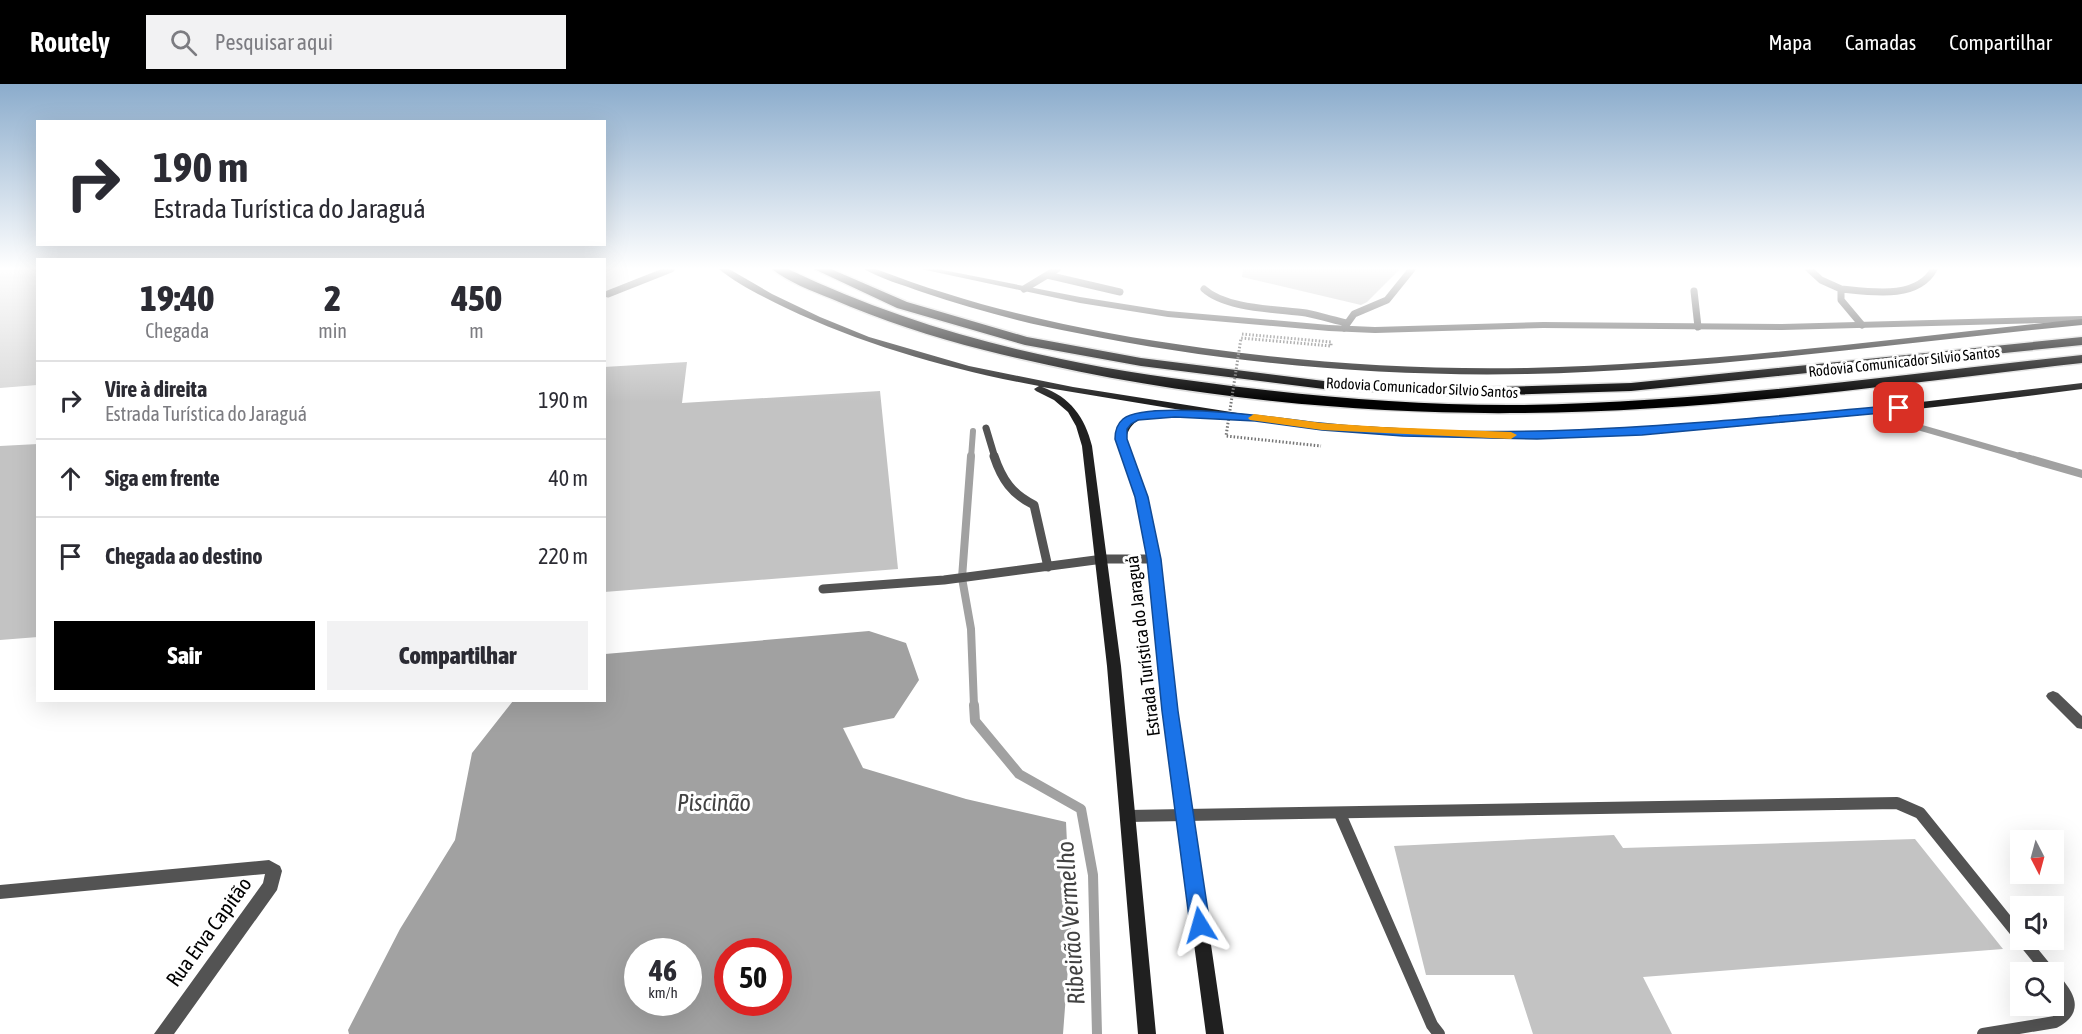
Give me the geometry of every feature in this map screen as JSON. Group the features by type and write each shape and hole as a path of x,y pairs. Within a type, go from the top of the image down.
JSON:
{"highway":[{"name":"Rodovia Comunicador Silvio Santos","path":"875,313 959,340 1045,361 1113,374 1242,392 1362,404 1479,409 1614,406 1732,396 2082,359"},
{"name":"Rodovia Comunicador Silvio Santos","path":"930,313 1025,341 1185,368 1324,385 1466,392 1631,387 2082,341"}],"main road":[{"path":"806,313 903,350 994,374 1105,395 1255,418 1322,427 1403,432 1537,436 1583,434 1809,418 2082,386"},
{"path":"1001,313 1072,330 1176,348 1280,361 1415,370 1577,369 1694,361 2082,321"},
{"name":"Estrada Turística do Jaraguá","path":"994,374 1053,394 1072,409 1084,433 1103,559 1147,1034"},
{"name":"Estrada Turística do Jaraguá","path":"1215,1034 1170,711 1154,559 1141,497 1121,439 1121,429 1127,421 1136,417 1157,414 1255,418"}],"street":[{"path":"1164,313 1346,326 1698,327 2082,321"},
{"path":"2054,696 2082,724"},
{"name":"Rua Erva Capitão","path":"0,892 255,868 269,867 274,871 271,885 163,1034"}],"lane":[{"path":"1300,313 1346,326 1354,313"},
{"path":"1696,313 1698,327"},
{"path":"1852,313 1862,325"},
{"path":"986,428 1005,485 1020,499 1034,505 1048,567"},
{"path":"823,589 883,586 1020,571 1103,559 1154,559"},
{"path":"1128,816 1897,803 1920,813 2010,924"},
{"path":"1340,814 1432,1025 1439,1034"},
{"path":"2031,950 2041,962"},
{"path":"1983,1034 2055,1022 2065,1018 2070,1010 2064,993"}],"path":[{"path":"1242,334 1331,342 1331,346 1241,338 1226,436 1321,446"}],"shaded area":[{"path":"0,313 36,313 36,385 0,388"}],"water":[{"name":"Piscinão","path":"869,631 906,643 919,680 894,718 843,728 863,768 966,799 1066,822 1071,928 1063,1034 349,1034 348,1030 400,929 455,840 472,753 512,702 606,702 606,654"}],"building":[{"path":"687,362 682,403 880,391 898,569 606,592 606,367"},
{"path":"36,444 36,637 0,640 0,446"},
{"path":"1614,835 1623,848 1915,839 2003,949 1643,977 1672,1034 1533,1034 1514,975 1426,975 1394,846"}],"waterway":[{"path":"1918,427 2026,458"},
{"name":"Ribeirão Vermelho","path":"971,458 973,431"},
{"name":"Ribeirão Vermelho","path":"971,456 962,578 971,629 974,706"},
{"path":"2020,456 2082,474"},
{"name":"Ribeirão Vermelho","path":"974,705 975,721 1019,774 1081,809 1093,875 1097,1034"}],"slow traffic":[{"path":"1254,418 1322,427 1442,434 1511,435"}],"route":[{"path":"1200,925 1170,711 1154,559 1141,497 1121,439 1121,429 1127,421 1136,417 1175,414 1255,418 1322,427 1403,432 1537,436 1642,432 1899,408"}]}
